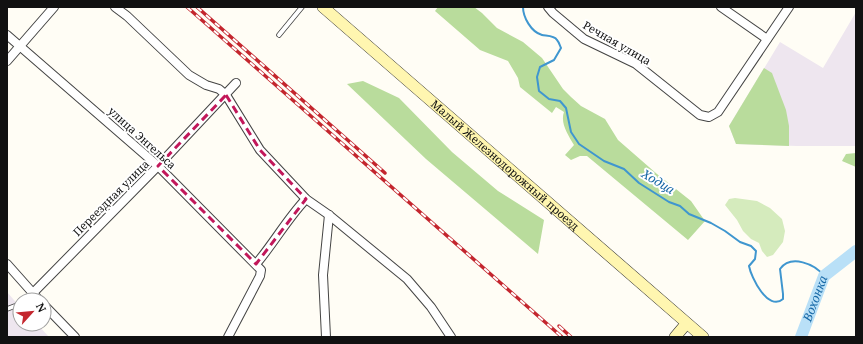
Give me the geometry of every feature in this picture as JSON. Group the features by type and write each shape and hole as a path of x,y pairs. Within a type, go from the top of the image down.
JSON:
{"street":[{"path":"7,61 54,7"},
{"path":"114,7 127,16 189,75 206,85 220,89 226,95 260,150 306,199 330,215 407,279 431,307 451,337"},
{"name":"Малый Железнодорожный проезд","path":"323,7 686,324 703,337"},
{"name":"Речная улица","path":"548,7 552,13 584,39 636,64 700,115 709,117 718,112 767,39"},
{"path":"721,7 767,39 789,7"},
{"name":"улица Энгельса","path":"7,35 158,166 256,264"},
{"name":"Переездная улица","path":"34,292 158,166 236,83"},
{"path":"228,337 260,276 261,270 256,264 292,214 306,199"},
{"path":"326,337 323,275 330,215"},
{"path":"7,264 32,292"},
{"path":"52,313 75,337"},
{"path":"675,337 686,324"}],"lane":[{"path":"279,35 302,7"}],"highlighted area":[{"path":"226,95 260,150 306,199 256,264 158,166"}],"shaded area":[{"path":"856,12 856,146 736,144 729,126 780,42 823,68"},
{"path":"7,292 12,298 12,332 44,332 49,337 7,337"}],"green space":[{"path":"438,7 474,7 497,28 523,42 542,58 563,89 571,97 581,106 605,119 618,140 691,201 705,221 688,240 587,156 580,156 571,160 565,155 574,145 564,125 564,112 556,107 552,113 520,87 518,78 508,61 480,50 435,11"},
{"path":"764,68 772,73 786,110 789,126 789,146 736,144 729,126"},
{"path":"363,81 399,98 452,152 498,191 544,220 538,254 426,159 347,84"},
{"path":"856,153 856,167 842,161 846,154"},
{"path":"735,198 757,201 770,208 782,219 785,231 783,242 773,255 767,257 762,251 759,243 751,239 743,231 737,220 725,205 729,199"}],"waterway":[{"name":"Ходца","path":"523,7 528,24 534,31 542,35 556,38 561,48 554,60 540,67 537,77 539,91 549,99 560,101 566,108 571,132 579,144 604,161 624,169 639,183 669,202 680,206 689,214 711,223 740,242 751,246 756,251 755,259 749,266 750,271 761,292 772,301 777,302 783,299 780,269 790,262 803,262 815,268 824,276"},
{"name":"Вохонка","path":"801,337 824,276 856,251"}],"railway":[{"path":"187,7 562,337"},
{"path":"197,7 385,173"},
{"path":"559,326 571,337"}]}
